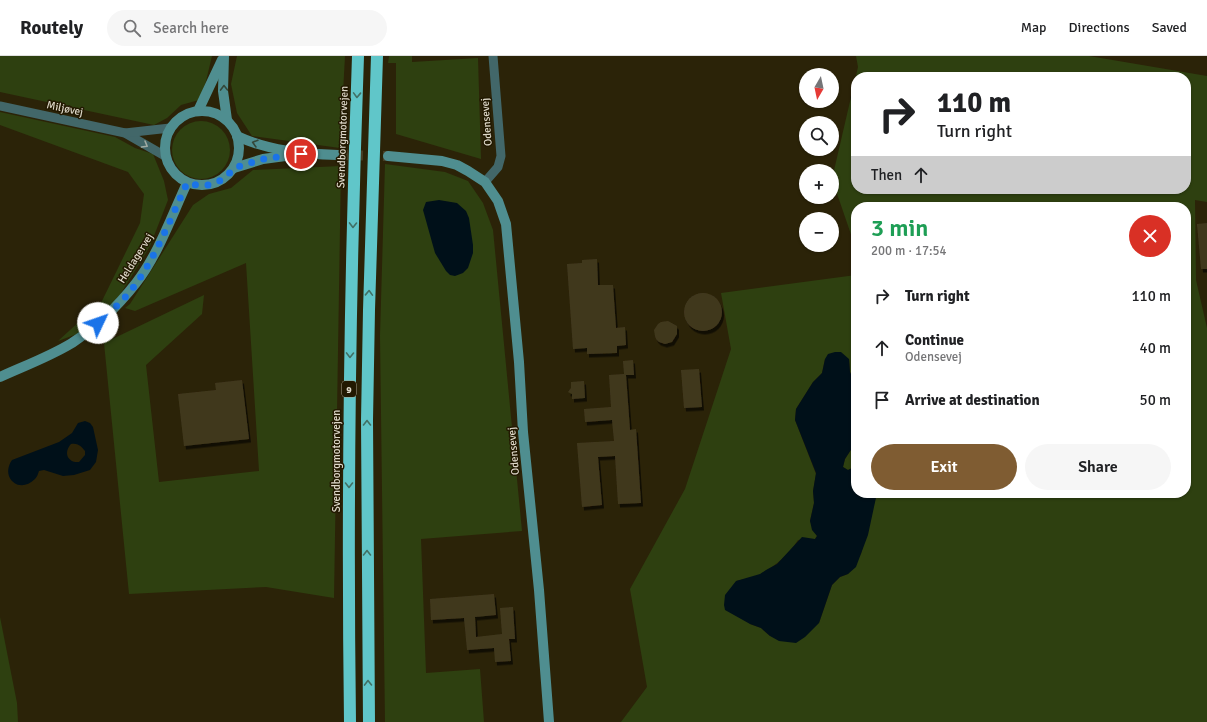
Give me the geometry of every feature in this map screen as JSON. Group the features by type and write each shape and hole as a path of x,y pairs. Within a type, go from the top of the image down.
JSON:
{"highway":[{"name":"Svendborgmotorvejen","path":"350,722 348,592 349,420 358,56"},
{"name":"9","path":"369,722 367,594 368,350 377,56"}],"main road":[{"path":"198,111 224,56"},
{"path":"224,56 223,91 227,120"},
{"path":"198,111 208,111 218,114 227,120 235,131 239,147 238,158 234,168 227,176 213,183 197,185 187,183 173,172 165,156 165,142 170,128 177,120 187,114 198,111"},
{"path":"237,136 265,146 301,154"},
{"path":"234,168 263,159 301,154 338,155"},
{"name":"Odensevej","path":"388,156 442,161 468,170 485,182 498,201 506,224 523,432 550,722"},
{"name":"Heldagervej","path":"0,377 51,355 89,331 114,309 137,282 156,250 187,183"}],"street":[{"name":"Odensevej","path":"485,182 498,167 500,156 493,56"},
{"name":"Miljøvej","path":"0,106 125,133 165,156"},
{"name":"Miljøvej","path":"125,133 170,128"}],"green space":[{"path":"0,56 212,56 206,81 199,100 181,105 167,118 154,125 0,92"},
{"path":"237,56 345,56 340,148 252,136 237,113 231,84"},
{"path":"389,56 412,56 412,62 478,58 481,159 396,134 396,63 388,63"},
{"path":"856,56 1089,56 1183,72 857,72 858,67"},
{"path":"1191,73 1207,76 1207,202 1195,200 1196,280 1207,328 1207,722 621,722 647,687 630,589 685,489 731,349 721,293 851,276 851,374 849,359 825,359 822,373 813,382 796,409 795,420 816,474 813,491 814,503 810,521 817,536 815,539 798,540 781,560 761,574 736,581 750,624 761,628 770,636 819,623 832,585 840,577 848,574 861,554 876,498 1191,498 1191,202 851,202 851,234 839,199 839,164 835,164 837,156 839,156 839,149 851,97 851,194 1191,194"},
{"path":"0,112 115,137 135,148 153,154 164,181 168,200 150,246 120,295 85,331 58,341 102,301 140,223 144,194 128,172 0,125"},
{"path":"195,121 207,121 222,129 230,144 230,156 222,171 207,179 195,179 180,171 172,156 172,144 180,129"},
{"path":"385,164 445,172 468,181 483,203 493,230 522,531 421,539 426,673 480,669 484,722 385,722 380,336"},
{"path":"341,166 334,598 266,587 129,594 104,343 204,295 202,314 146,365 159,482 259,471 246,263 135,311 125,308 130,304 193,205 209,194 231,188 253,170"},
{"path":"851,450 851,468 848,470 843,467 845,459"},
{"path":"0,617 17,703 18,722 0,722"}],"shaded area":[{"path":"439,200 457,203 466,211 469,218 473,253 468,268 463,273 455,276 450,275 446,271 435,253 423,210 426,202"},
{"path":"841,352 849,359 851,374 851,450 845,459 843,467 848,470 851,468 851,498 876,498 868,535 856,567 848,574 840,577 832,585 819,623 805,637 796,643 779,641 770,636 761,628 750,624 725,610 725,595 736,581 760,574 777,564 802,537 815,539 817,536 812,530 810,521 814,503 813,491 816,473 795,420 796,409 813,382 822,373 825,359 828,354"},
{"path":"85,421 90,423 93,427 98,450 96,462 90,470 74,475 63,476 44,470 39,471 36,478 29,483 18,485 13,482 8,472 12,460 59,442 72,433 78,423","holes":["71,444 79,445 85,451 85,455 79,462 72,461 68,457 67,451"]}],"building":[{"path":"1207,223 1207,269 1201,269 1197,224"},
{"path":"597,259 598,285 613,285 616,328 625,327 626,345 617,346 617,353 587,354 587,348 573,349 567,264 582,263 582,260"},
{"path":"703,293 716,299 722,312 716,325 703,331 690,325 684,312 690,299"},
{"path":"668,321 677,326 677,334 672,342 665,344 656,339 654,330 661,322"},
{"path":"633,360 634,375 626,375 630,430 636,429 641,503 618,504 615,456 598,457 602,505 582,507 577,443 614,441 612,420 585,422 584,409 611,407 609,375 624,374 623,361"},
{"path":"699,369 702,407 684,408 681,370"},
{"path":"242,380 249,439 184,446 178,394 216,390 215,383"},
{"path":"584,381 585,398 572,399 572,394 568,392 571,388 571,382"},
{"path":"494,594 496,615 475,617 476,637 502,634 500,608 513,607 515,639 509,639 511,661 495,662 494,648 467,650 464,618 431,620 430,599"}],"tunnel":[{"path":"338,155 388,156"}],"route":[{"path":"98,323 114,309 137,282 156,250 187,183 208,185 218,182 227,176 234,168 263,159 301,154"}]}
